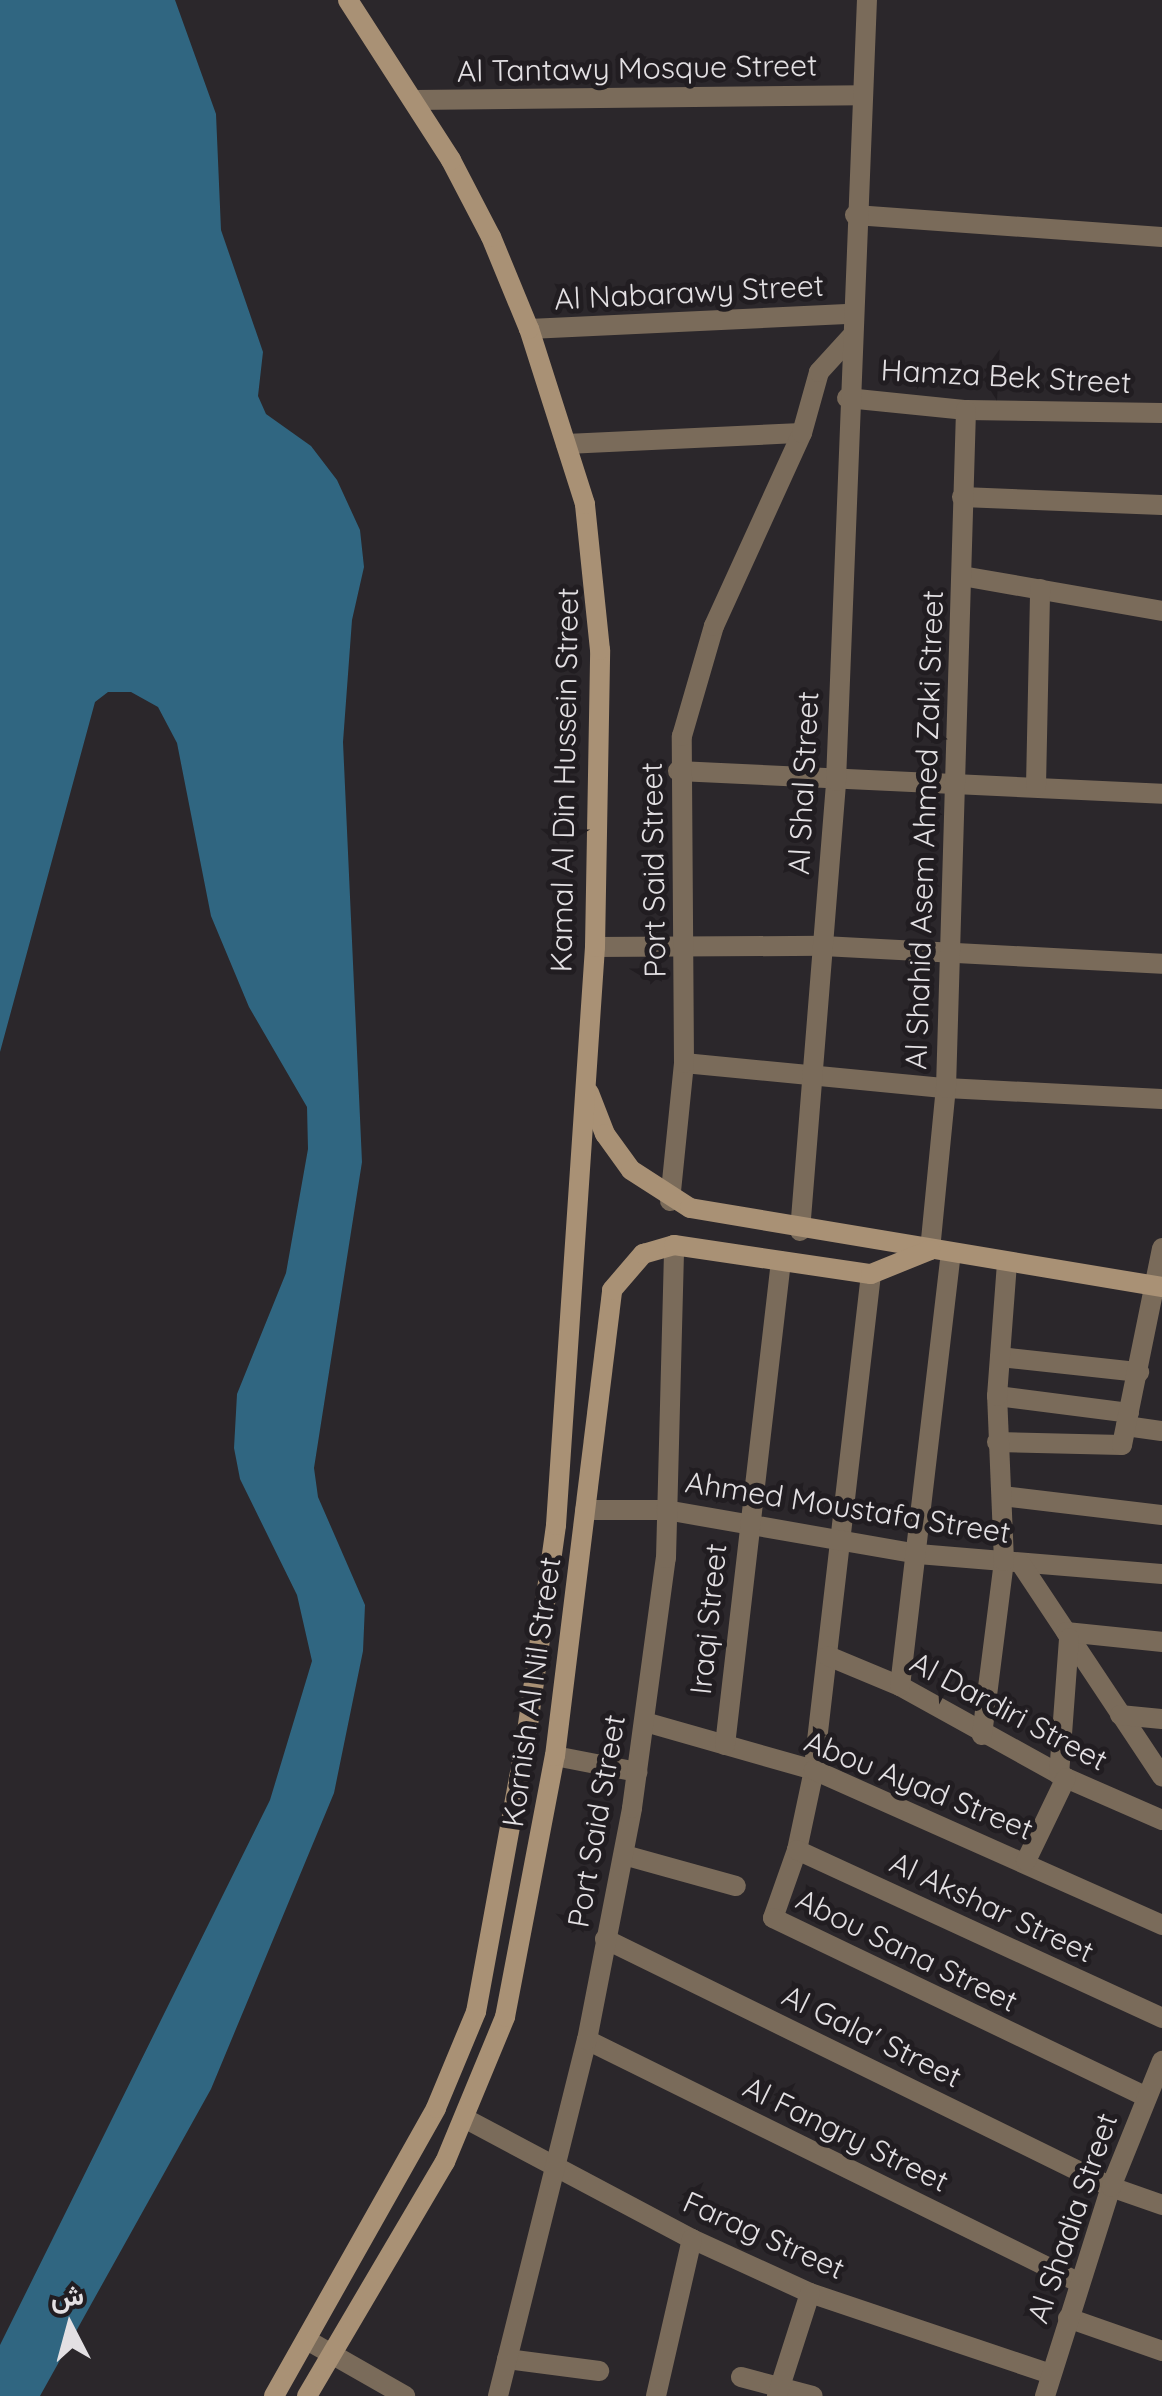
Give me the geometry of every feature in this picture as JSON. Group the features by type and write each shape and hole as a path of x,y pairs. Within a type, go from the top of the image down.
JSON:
{"main road":[{"name":"Kamal Al Din Hussein Street","path":"348,0 414,100 470,196 529,329 585,504 596,571 600,746 595,947 585,1076"},
{"path":"585,1076 616,1151 670,1200 800,1230 1160,1287"},
{"name":"Kornish Al Nil Street","path":"274,2396 436,2108 476,2012 525,1746 556,1524 585,1076"},
{"path":"674,1245 871,1274 940,1252"},
{"name":"Kornish Al Nil Street","path":"307,2396 466,2119 505,2017 554,1756 612,1290 643,1254 674,1245"}],"street":[{"name":"Al Shal Street","path":"800,1230 836,781 847,398 867,0"},
{"name":"Al Tantawy Mosque Street","path":"414,100 861,95"},
{"path":"855,216 1162,237"},
{"name":"Al Nabarawy Street","path":"529,329 852,314"},
{"name":"Port Said Street","path":"670,1200 684,1063 687,944 678,772 714,626 802,434 819,372 852,337"},
{"name":"Hamza Bek Street","path":"847,398 966,410 1162,413"},
{"name":"Al Shahid Asem Ahmed Zaki Street","path":"900,1686 918,1554 940,1252 966,410"},
{"path":"566,444 802,434"},
{"path":"962,496 1162,505"},
{"path":"962,576 1162,611"},
{"path":"1036,786 1040,589"},
{"path":"678,772 1162,794"},
{"path":"595,947 823,946 948,958 1162,964"},
{"path":"684,1063 946,1088 1162,1099"},
{"name":"Port Said Street","path":"498,2396 587,2040 624,1855 645,1722 666,1510 674,1245"},
{"path":"1126,1428 1160,1287 1162,1248"},
{"name":"Iraqi Street","path":"726,1744 748,1522 781,1260"},
{"path":"982,1735 1012,1563 997,1442 1007,1262"},
{"path":"840,1542 871,1274"},
{"path":"1000,1358 1139,1372"},
{"path":"997,1396 1126,1428 1162,1431"},
{"path":"997,1442 1126,1428"},
{"path":"1002,1496 1162,1515"},
{"name":"Ahmed Moustafa Street","path":"585,1510 666,1510 918,1554 1162,1574"},
{"name":"Abou Sana Street","path":"840,1542 814,1770 797,1850 772,1911 774,1921 1146,2098"},
{"path":"1012,1563 1067,1635 1162,1776"},
{"path":"1067,1635 1162,1642"},
{"path":"1026,1861 1062,1776 1067,1635"},
{"name":"Al Dardiri Street","path":"828,1656 900,1686 982,1735 1062,1776 1162,1820"},
{"path":"1120,1715 1162,1718"},
{"name":"Abou Ayad Street","path":"645,1722 814,1770 1026,1861 1162,1925"},
{"path":"554,1756 637,1772"},
{"name":"Al Akshar Street","path":"797,1850 1162,2018"},
{"path":"624,1855 736,1886"},
{"name":"Al Gala' Street","path":"606,1939 1111,2187 1162,2205"},
{"name":"Al Fangry Street","path":"587,2040 1078,2282"},
{"name":"Al Shadia Street","path":"1045,2396 1111,2187 1162,2061"},
{"name":"Farag Street","path":"466,2119 692,2239 810,2293 1052,2374"},
{"path":"656,2396 692,2239"},
{"path":"778,2392 810,2293"},
{"path":"1068,2318 1162,2351"},
{"path":"307,2340 400,2395"},
{"path":"508,2359 599,2371"},
{"path":"742,2378 778,2392 813,2396"}],"water":[{"path":"0,0 175,0 216,114 221,230 263,352 258,396 266,414 311,446 337,480 360,530 364,567 352,620 343,742 362,1162 314,1468 318,1497 365,1605 363,1651 334,1793 211,2089 40,2396 0,2396 0,2345 270,1800 312,1661 297,1595 240,1479 234,1448 237,1394 286,1273 308,1149 307,1107 249,1007 211,916 177,743 158,707 131,692 108,692 95,702 0,1052"}]}
